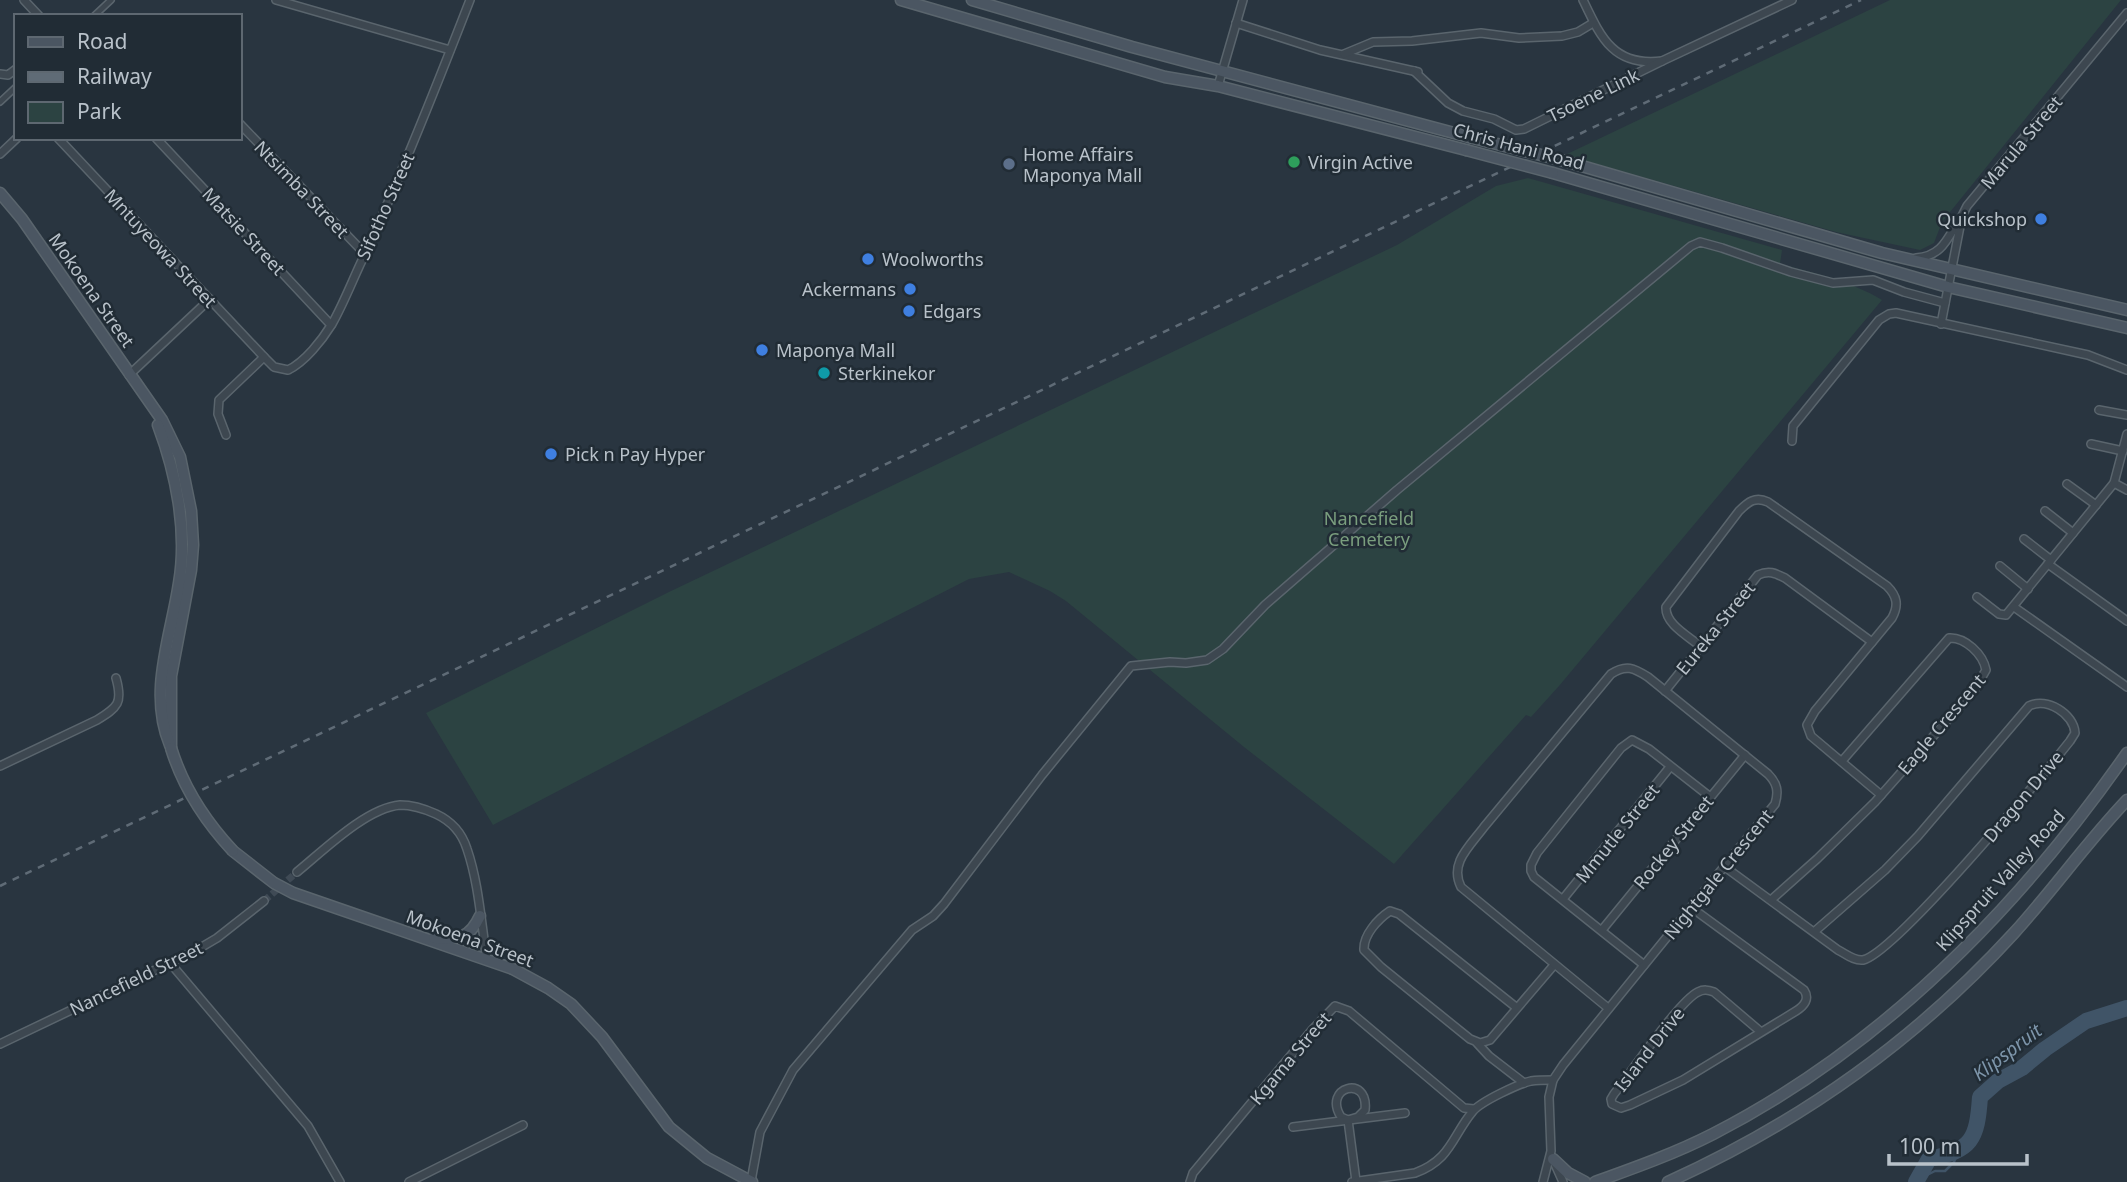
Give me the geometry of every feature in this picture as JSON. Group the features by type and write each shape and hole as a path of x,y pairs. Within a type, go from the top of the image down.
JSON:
{"main road":[{"name":"Chris Hani Road","path":"901,0 1165,77 1218,86 1553,173 1948,287 2127,328"},
{"name":"Chris Hani Road","path":"972,0 1132,47 1561,160 1909,259 2127,310"},
{"name":"Mokoena Street","path":"0,193 22,219 152,409 169,459 180,514 182,549 180,582 162,670 160,694 171,748 179,771 200,811 233,851 274,883 293,893 487,960 529,977 570,1004 602,1037 669,1127 707,1158 752,1182"},
{"name":"Klipspruit Valley Road","path":"1595,1182 1711,1135 1767,1104 1865,1037 1943,971 1989,925 2063,839 2127,753"},
{"path":"1668,1182 1747,1144 1795,1116 1850,1079 1920,1024 2014,933 2127,800"},
{"path":"420,937 463,936 471,932 480,916"},
{"path":"1552,1155 1567,1172 1586,1182"}],"street":[{"path":"24,0 37,14"},
{"path":"96,14 111,0"},
{"path":"276,0 450,50"},
{"name":"Sifotho Street","path":"264,357 274,367 282,370 293,367 315,346 331,325 392,195 470,0"},
{"path":"1218,86 1243,0"},
{"path":"1237,23 1292,42 1344,54 1373,42 1412,41 1482,33 1519,38 1562,36 1578,32 1594,23 1583,0"},
{"name":"Tsoene Link","path":"1344,54 1418,72 1448,103 1463,111 1494,119 1516,130 1524,130 1792,0"},
{"name":"Marula Street","path":"1941,324 1962,216 1980,189 2127,13"},
{"name":"Tsoene Link","path":"1594,23 1611,48 1629,60 1648,63 1662,61"},
{"path":"0,102 14,89"},
{"name":"Ntsimba Street","path":"242,126 365,254"},
{"path":"0,154 15,140"},
{"name":"Mntuyeowa Street","path":"60,140 264,357"},
{"name":"Matsie Street","path":"158,140 331,325"},
{"path":"1909,259 1934,254 1962,216"},
{"path":"752,1182 760,1132 793,1070 912,930 933,916 944,904 1042,775 1131,666 1207,660 1223,649 1265,605 1397,490 1691,246 1700,242 1833,283 1873,280 1945,303"},
{"path":"129,375 210,299"},
{"path":"1792,441 1793,426 1884,316 1896,313 2088,355 2127,370"},
{"path":"226,435 218,414 219,400 264,357"},
{"path":"2099,410 2127,415"},
{"path":"1977,597 2003,616 2014,607 2114,483 2127,434"},
{"path":"2091,444 2123,451"},
{"path":"2114,483 2127,490"},
{"path":"2067,484 2096,505"},
{"path":"1700,646 1669,620 1666,607 1739,511 1750,501 1760,498 1811,531 1894,593 1896,609 1892,618 1815,711 1807,725 1811,736 1881,795"},
{"path":"2045,511 2073,533"},
{"path":"2024,539 2127,621"},
{"path":"2000,566 2028,589"},
{"name":"Eureka Street","path":"1665,691 1758,575 1765,572 1773,572 1785,578 1872,642"},
{"path":"2014,607 2127,687"},
{"name":"Eagle Crescent","path":"1771,900 1836,841 1881,795 1975,689 1986,670 1982,657 1960,639 1948,638 1842,761"},
{"name":"Nightgale Crescent","path":"1623,668 1636,669 1665,691 1773,779 1778,796 1775,804 1725,867 1608,1008 1461,887 1456,878 1458,863 1484,827 1611,674 1623,668"},
{"path":"0,766 97,720 115,708 120,697 116,678"},
{"name":"Dragon Drive","path":"1725,867 1814,932 1860,960 1876,953 1939,892 2061,752 2075,733 2071,720 2048,704 2038,702 2029,706 1902,853 1814,932"},
{"path":"1644,965 1534,877 1531,864 1621,748 1632,740 1649,749 1709,796"},
{"name":"Rockey Street","path":"1602,929 1745,755"},
{"name":"Mmutle Street","path":"1563,899 1670,767"},
{"path":"297,872 376,813 400,805 415,807 442,817 454,825 467,848 487,960"},
{"name":"Nancefield Street","path":"0,1044 171,964 217,938 264,901"},
{"name":"Island Drive","path":"1692,908 1804,990 1807,995 1803,1006 1761,1032 1683,1080 1630,1105 1621,1108 1612,1104 1614,1094 1681,1007 1699,991 1714,992 1761,1032"},
{"path":"1517,1008 1399,914 1390,911 1387,913 1363,943 1364,950 1381,967 1524,1083"},
{"path":"171,964 308,1126 340,1182"},
{"path":"1475,1042 1490,1040 1554,965"},
{"name":"Kgama Street","path":"1190,1182 1193,1173 1335,1006 1349,1011 1464,1108 1474,1109"},
{"path":"1563,1182 1552,1155 1549,1097 1553,1080 1608,1008"},
{"path":"1348,1120 1354,1182 1415,1173 1431,1166 1448,1149 1474,1109 1524,1083 1553,1080"},
{"path":"1354,1088 1363,1093 1366,1099 1365,1110 1348,1120 1341,1117 1337,1111 1336,1097 1345,1089 1354,1088"},
{"path":"1293,1127 1405,1113"},
{"path":"409,1182 523,1125"},
{"path":"1543,1182 1552,1155"}],"green space":[{"path":"1890,0 2121,0 1942,222 1934,243 1920,250 1836,232 1565,155"},
{"name":"Nancefield Cemetery","path":"1528,178 1782,250 1780,264 1845,283 1882,300 1559,686 1531,717 1526,715 1394,864 1244,747 1066,601 1009,572 969,579 493,825 426,713 671,591 1397,245 1496,186"}],"waterway":[{"name":"Klipspruit","path":"1916,1182 1929,1159 1955,1152 1969,1141 1977,1124 1980,1097 1998,1081 2022,1068 2086,1021 2127,1008"},
{"path":"1917,1180 1935,1171 1945,1171 1954,1162 1958,1151"}],"tunnel":[{"path":"264,901 297,872"}],"railway":[{"path":"0,886 1861,0"}],"place":[{"name":"Virgin Active","path":"1294,162"},
{"name":"Home Affairs Maponya Mall","path":"1009,164"},
{"name":"Quickshop","path":"2041,219"},
{"name":"Woolworths","path":"868,259"},
{"name":"Ackermans","path":"910,289"},
{"name":"Edgars","path":"909,311"},
{"name":"Maponya Mall","path":"762,350"},
{"name":"Sterkinekor","path":"824,373"},
{"name":"Pick n Pay Hyper","path":"551,454"}]}
